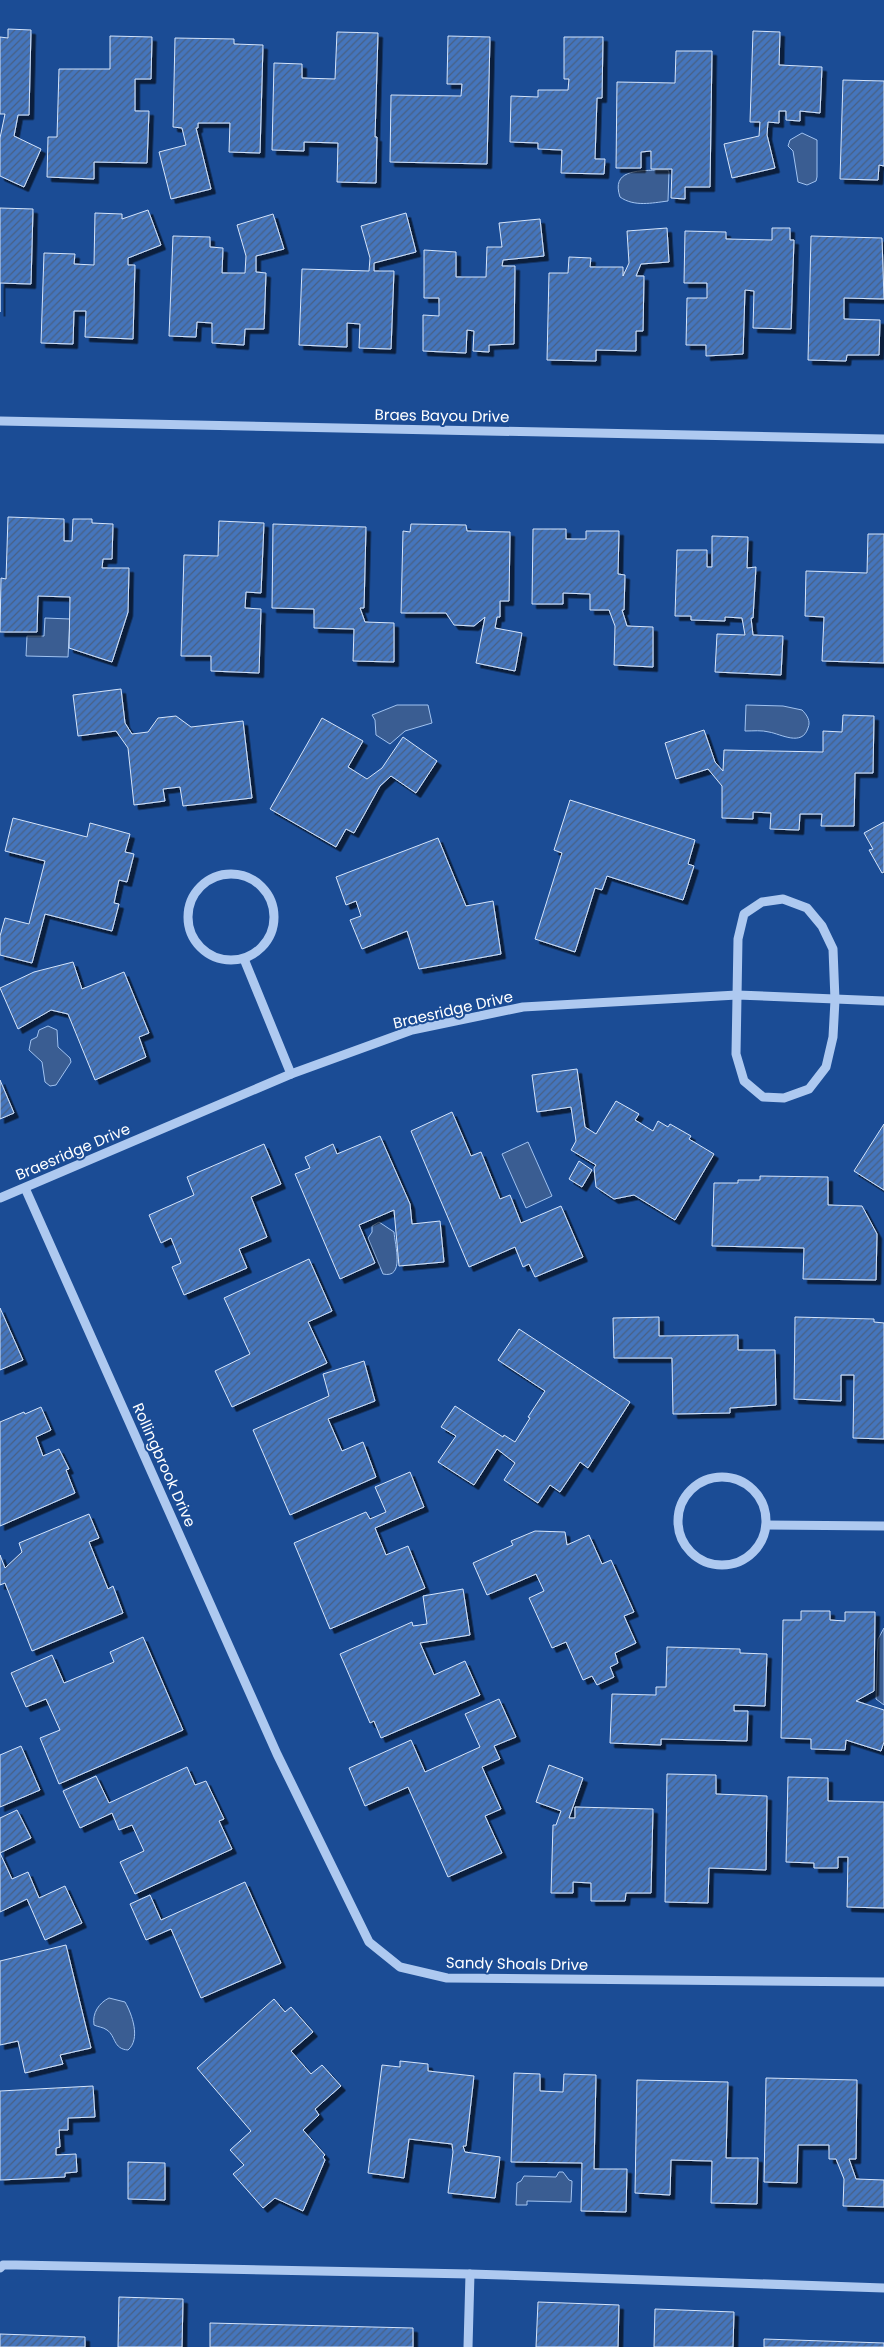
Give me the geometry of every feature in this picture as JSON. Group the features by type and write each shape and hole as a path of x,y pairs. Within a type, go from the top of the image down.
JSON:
{"street":[{"name":"Braes Bayou Drive","path":"0,421 884,439"},
{"path":"227,874 255,880 265,890 272,903 274,917 272,930 266,943 256,953 244,959 230,961 215,958 202,951 193,940 188,926 187,911 192,897 200,886 212,877 227,874"},
{"path":"783,899 807,908 822,926 833,948 834,1000 833,1037 826,1067 809,1089 784,1098 762,1097 744,1081 736,1054 737,995 738,939 744,914 762,902 783,899"},
{"path":"244,959 291,1074"},
{"name":"Braesridge Drive","path":"0,1198 291,1074 412,1030 524,1007 737,995 884,1001"},
{"name":"Rollingbrook Drive","path":"24,1188 278,1754"},
{"path":"725,1477 739,1480 755,1492 765,1511 766,1524 763,1540 754,1552 742,1562 727,1566 712,1565 698,1558 686,1548 680,1534 678,1519 681,1505 688,1493 699,1484 711,1478 725,1477"},
{"path":"766,1524 884,1526"},
{"name":"Sandy Shoals Drive","path":"278,1754 369,1942 400,1967 447,1978 884,1982"},
{"path":"1,2265 470,2274 884,2288"},
{"path":"468,2347 470,2274"}],"water":[{"path":"802,133 817,140 817,177 816,181 807,185 798,182 793,151 788,146 790,140"},
{"path":"668,170 669,172 668,201 637,203 620,197 618,188 622,177 634,172"},
{"path":"45,618 70,619 68,657 26,656 27,636 44,636"},
{"path":"397,705 428,705 432,723 405,731 390,744 376,735 375,720 372,715"},
{"path":"746,705 783,706 802,710 808,718 808,728 805,734 796,738 785,737 766,731 745,731"},
{"path":"48,1026 57,1030 58,1047 70,1058 71,1062 56,1085 50,1086 45,1082 42,1062 29,1050 31,1040 37,1037 39,1030"},
{"path":"528,1142 552,1196 526,1208 502,1154"},
{"path":"379,1222 394,1232 397,1260 394,1271 390,1274 383,1274 368,1238 372,1232 372,1226"},
{"path":"884,1628 884,1705 876,1699 878,1639"},
{"path":"109,1998 125,2002 130,2013 135,2033 132,2045 128,2050 117,2045 107,2030 94,2025 94,2016 97,2009"},
{"path":"559,2172 563,2172 572,2181 571,2202 527,2201 527,2205 516,2205 517,2183 524,2176 556,2177"}],"building":[{"path":"8,29 31,30 29,115 18,115 14,136 41,149 24,187 0,176 0,138 5,114 0,114 0,37 8,38"},
{"path":"753,31 780,32 779,65 822,67 820,113 800,111 800,121 786,120 786,111 779,111 779,123 768,122 767,135 775,168 732,178 724,144 759,136 760,122 750,122"},
{"path":"337,32 378,33 375,137 377,137 376,183 337,182 338,143 304,142 304,151 272,150 274,63 302,64 302,78 335,79"},
{"path":"110,36 152,37 151,79 135,79 135,111 149,111 147,163 94,162 94,179 47,177 48,137 57,137 59,69 110,69"},
{"path":"448,36 490,37 487,164 390,162 391,95 461,96 462,84 447,84"},
{"path":"564,37 603,37 602,98 597,98 595,159 605,159 604,174 561,173 562,150 538,149 538,143 510,142 511,96 538,97 538,90 568,90 569,79 564,79"},
{"path":"175,38 234,39 234,44 263,45 260,153 229,152 230,123 198,123 198,128 196,128 211,189 171,199 159,152 186,145 182,128 173,127"},
{"path":"676,51 712,51 710,187 685,187 685,199 671,198 672,169 651,169 651,151 641,152 641,168 616,168 617,82 675,83"},
{"path":"843,80 884,81 884,166 879,165 878,180 840,179"},
{"path":"0,208 33,209 31,284 0,283"},
{"path":"148,210 161,245 128,258 128,265 135,265 133,339 85,337 86,311 74,311 73,344 41,343 44,253 75,254 74,264 94,265 95,213 122,214 122,219"},
{"path":"406,213 416,252 374,263 374,271 394,271 391,349 359,348 360,324 347,323 347,347 299,345 302,269 369,271 370,258 361,226"},
{"path":"273,214 284,249 256,256 256,272 266,273 264,329 245,329 244,345 212,343 212,323 197,322 196,337 169,336 173,236 210,237 210,247 223,248 222,273 245,273 246,256 237,225"},
{"path":"540,219 544,256 503,260 502,266 515,266 514,344 489,345 489,352 473,351 474,331 467,330 466,353 423,351 423,315 439,316 439,298 424,298 424,250 456,252 456,277 486,277 487,247 502,247 499,223"},
{"path":"667,228 669,262 641,264 636,276 644,276 643,331 636,331 636,351 596,350 596,361 547,360 549,273 568,273 569,257 591,258 590,267 623,267 623,276 629,263 627,231"},
{"path":"772,228 790,228 790,240 794,240 791,329 753,328 754,291 745,290 743,354 706,356 706,345 686,345 687,298 707,298 707,283 684,283 685,231 726,232 726,239 772,240"},
{"path":"811,236 882,238 884,299 844,298 844,319 880,320 879,355 847,355 846,361 808,360"},
{"path":"8,517 64,519 64,541 72,541 73,519 92,519 92,523 113,524 112,559 103,559 102,568 129,568 128,612 112,662 69,648 70,597 38,596 37,632 0,632 1,578 6,579"},
{"path":"219,521 264,523 261,593 246,592 245,608 261,609 259,673 211,671 211,656 181,656 184,555 218,556"},
{"path":"273,524 366,527 364,608 360,608 365,622 394,623 394,662 353,661 354,629 314,628 314,609 272,608"},
{"path":"411,524 466,525 467,531 510,532 509,601 500,601 500,617 497,617 495,628 522,633 515,671 476,663 485,617 474,626 454,625 446,613 401,613 403,531 410,532"},
{"path":"533,529 566,529 566,539 586,539 586,531 619,531 618,574 625,575 624,610 622,610 627,626 653,627 653,667 614,665 615,626 609,610 590,610 590,594 563,593 563,604 532,604"},
{"path":"868,534 884,534 884,663 822,661 824,617 805,616 806,571 867,573"},
{"path":"712,536 748,537 747,568 756,567 753,618 751,618 753,635 783,636 781,675 715,672 717,634 745,635 742,618 725,617 725,621 691,620 691,616 675,616 677,550 707,550 707,567 712,567"},
{"path":"121,689 125,723 132,734 148,732 158,718 176,716 191,727 243,721 252,798 183,806 180,787 163,789 165,801 134,805 128,748 116,731 78,736 73,695"},
{"path":"843,715 874,716 873,773 855,773 854,826 821,826 822,814 800,814 799,830 770,829 771,813 753,812 753,819 722,818 722,786 708,769 676,779 665,743 704,730 715,762 723,771 724,750 823,752 823,731 842,732"},
{"path":"322,718 363,741 348,767 367,779 382,768 403,737 437,761 416,793 391,776 380,786 354,833 346,829 336,847 270,809"},
{"path":"570,800 695,840 688,864 694,866 683,900 607,876 602,890 595,888 575,952 535,939 562,853 554,850"},
{"path":"13,818 87,837 90,823 130,834 125,852 134,854 127,882 119,880 114,903 119,904 112,931 45,914 32,963 0,955 0,936 5,918 29,924 45,861 5,851"},
{"path":"884,822 884,872 882,873 869,850 873,849 864,833"},
{"path":"438,838 466,906 493,901 501,954 419,969 407,931 362,949 350,920 361,916 356,901 346,905 336,877"},
{"path":"73,962 82,989 124,972 149,1033 139,1037 146,1057 95,1080 68,1014 51,1010 18,1029 0,988 34,972"},
{"path":"577,1069 585,1127 596,1134 616,1101 639,1114 635,1120 653,1131 658,1121 668,1127 670,1124 691,1136 689,1139 714,1154 675,1220 634,1195 614,1199 596,1187 594,1168 596,1165 571,1150 576,1141 571,1107 537,1112 532,1075"},
{"path":"0,1080 14,1113 0,1119"},
{"path":"452,1112 471,1156 481,1152 500,1199 510,1195 521,1223 561,1206 583,1257 535,1277 529,1264 523,1267 515,1247 469,1267 411,1131"},
{"path":"884,1124 884,1190 854,1171"},
{"path":"380,1136 410,1204 412,1224 440,1221 444,1262 399,1266 394,1210 359,1225 375,1263 340,1279 295,1174 310,1168 305,1157 333,1144 337,1154"},
{"path":"264,1144 281,1184 251,1197 267,1237 239,1249 247,1268 184,1295 172,1267 181,1263 171,1238 161,1243 149,1215 194,1195 187,1177"},
{"path":"579,1161 592,1170 582,1187 569,1179"},
{"path":"760,1176 828,1177 828,1205 862,1206 877,1234 876,1280 803,1279 804,1248 712,1246 714,1183 738,1183 738,1180 760,1180"},
{"path":"309,1259 332,1311 308,1322 327,1363 232,1407 215,1371 250,1354 224,1298"},
{"path":"0,1308 23,1360 0,1370"},
{"path":"659,1317 659,1336 738,1335 738,1350 775,1350 776,1405 730,1408 730,1413 673,1414 672,1358 614,1358 613,1318"},
{"path":"795,1317 874,1319 874,1322 884,1323 884,1439 853,1438 854,1375 841,1375 841,1401 794,1399"},
{"path":"519,1329 630,1402 588,1468 580,1462 560,1492 550,1485 538,1503 504,1480 515,1463 497,1449 474,1485 438,1462 456,1436 441,1427 455,1406 503,1437 504,1435 515,1442 530,1418 528,1417 545,1391 498,1360"},
{"path":"364,1361 375,1401 328,1419 342,1451 363,1442 376,1477 290,1515 253,1430 329,1396 323,1374"},
{"path":"41,1407 51,1430 36,1437 43,1456 59,1449 69,1469 66,1470 75,1493 0,1526 0,1422"},
{"path":"410,1472 424,1507 375,1528 386,1555 408,1546 425,1588 330,1629 294,1543 366,1512 370,1519 386,1512 375,1487"},
{"path":"89,1514 99,1538 89,1542 108,1589 113,1586 123,1613 32,1651 5,1583 0,1585 0,1555 5,1568 22,1552 19,1543"},
{"path":"535,1531 565,1532 567,1545 589,1535 602,1564 611,1560 634,1612 624,1616 636,1643 615,1653 618,1663 610,1667 614,1677 597,1685 592,1676 583,1680 566,1642 552,1648 529,1598 544,1591 536,1574 487,1595 473,1563 513,1545 511,1541"},
{"path":"463,1589 470,1635 420,1643 434,1675 465,1661 480,1695 381,1738 374,1721 370,1723 340,1654 412,1622 413,1626 427,1624 423,1596"},
{"path":"801,1611 830,1611 830,1620 845,1621 845,1612 875,1612 874,1691 856,1701 884,1710 884,1742 881,1751 846,1740 845,1750 811,1749 811,1739 781,1738 783,1620 801,1620"},
{"path":"143,1637 183,1730 59,1784 40,1738 60,1730 46,1699 26,1707 11,1673 52,1655 64,1683 114,1662 110,1652"},
{"path":"667,1647 740,1649 740,1653 767,1654 765,1706 734,1705 734,1711 748,1711 747,1741 661,1739 661,1745 610,1743 612,1694 656,1695 656,1687 666,1687"},
{"path":"499,1699 516,1737 494,1746 500,1759 482,1767 501,1809 485,1816 502,1853 448,1877 408,1787 365,1806 349,1768 411,1740 425,1772 480,1747 465,1714"},
{"path":"21,1746 40,1790 0,1807 0,1755"},
{"path":"549,1765 583,1778 569,1818 575,1818 575,1807 653,1809 651,1893 626,1893 625,1901 591,1901 591,1883 573,1882 573,1893 551,1893 553,1825 556,1825 561,1811 536,1802"},
{"path":"187,1767 195,1785 206,1781 224,1819 219,1821 232,1849 135,1894 120,1862 144,1851 132,1825 119,1830 112,1813 80,1828 63,1791 96,1776 109,1803"},
{"path":"667,1774 716,1775 716,1794 767,1796 766,1870 709,1868 708,1903 665,1902"},
{"path":"788,1777 828,1778 828,1801 884,1802 884,1908 847,1907 848,1857 838,1857 838,1868 814,1868 814,1863 786,1862"},
{"path":"17,1810 31,1838 0,1853 0,1818"},
{"path":"0,1853 12,1879 28,1872 39,1898 65,1886 82,1923 45,1940 27,1899 0,1912"},
{"path":"245,1882 281,1963 201,1998 171,1929 146,1940 130,1904 150,1895 161,1920"},
{"path":"66,1945 91,2048 60,2055 63,2064 25,2073 18,2041 0,2045 0,1961"},
{"path":"274,1999 285,2012 291,2007 313,2032 291,2051 311,2074 322,2065 341,2086 315,2109 319,2115 303,2130 325,2155 323,2157 325,2160 303,2211 275,2198 263,2208 233,2174 244,2165 230,2150 251,2131 197,2068"},
{"path":"400,2061 428,2064 428,2071 474,2076 466,2146 463,2146 465,2152 500,2157 495,2198 448,2193 453,2152 452,2144 409,2139 404,2178 368,2173 382,2065 400,2067"},
{"path":"514,2073 540,2074 540,2091 563,2092 564,2074 596,2075 594,2169 627,2169 626,2212 581,2211 582,2163 511,2162"},
{"path":"766,2078 857,2080 856,2159 849,2159 856,2179 884,2180 884,2207 843,2206 844,2179 836,2159 829,2159 829,2145 798,2145 797,2183 764,2182"},
{"path":"637,2080 728,2082 726,2158 758,2158 757,2204 711,2203 712,2161 671,2160 670,2195 635,2193"},
{"path":"93,2086 95,2117 68,2118 68,2130 59,2130 60,2147 56,2148 56,2155 76,2154 77,2172 65,2173 65,2177 0,2180 0,2091"},
{"path":"128,2162 165,2163 165,2200 128,2199"},
{"path":"119,2297 183,2299 182,2347 118,2347"},
{"path":"538,2302 619,2305 618,2347 536,2347"},
{"path":"655,2309 734,2312 733,2347 654,2347"},
{"path":"210,2323 413,2328 413,2347 210,2347"},
{"path":"0,2334 85,2337 85,2347 0,2347"},
{"path":"764,2339 884,2343 884,2347 764,2347"}]}
